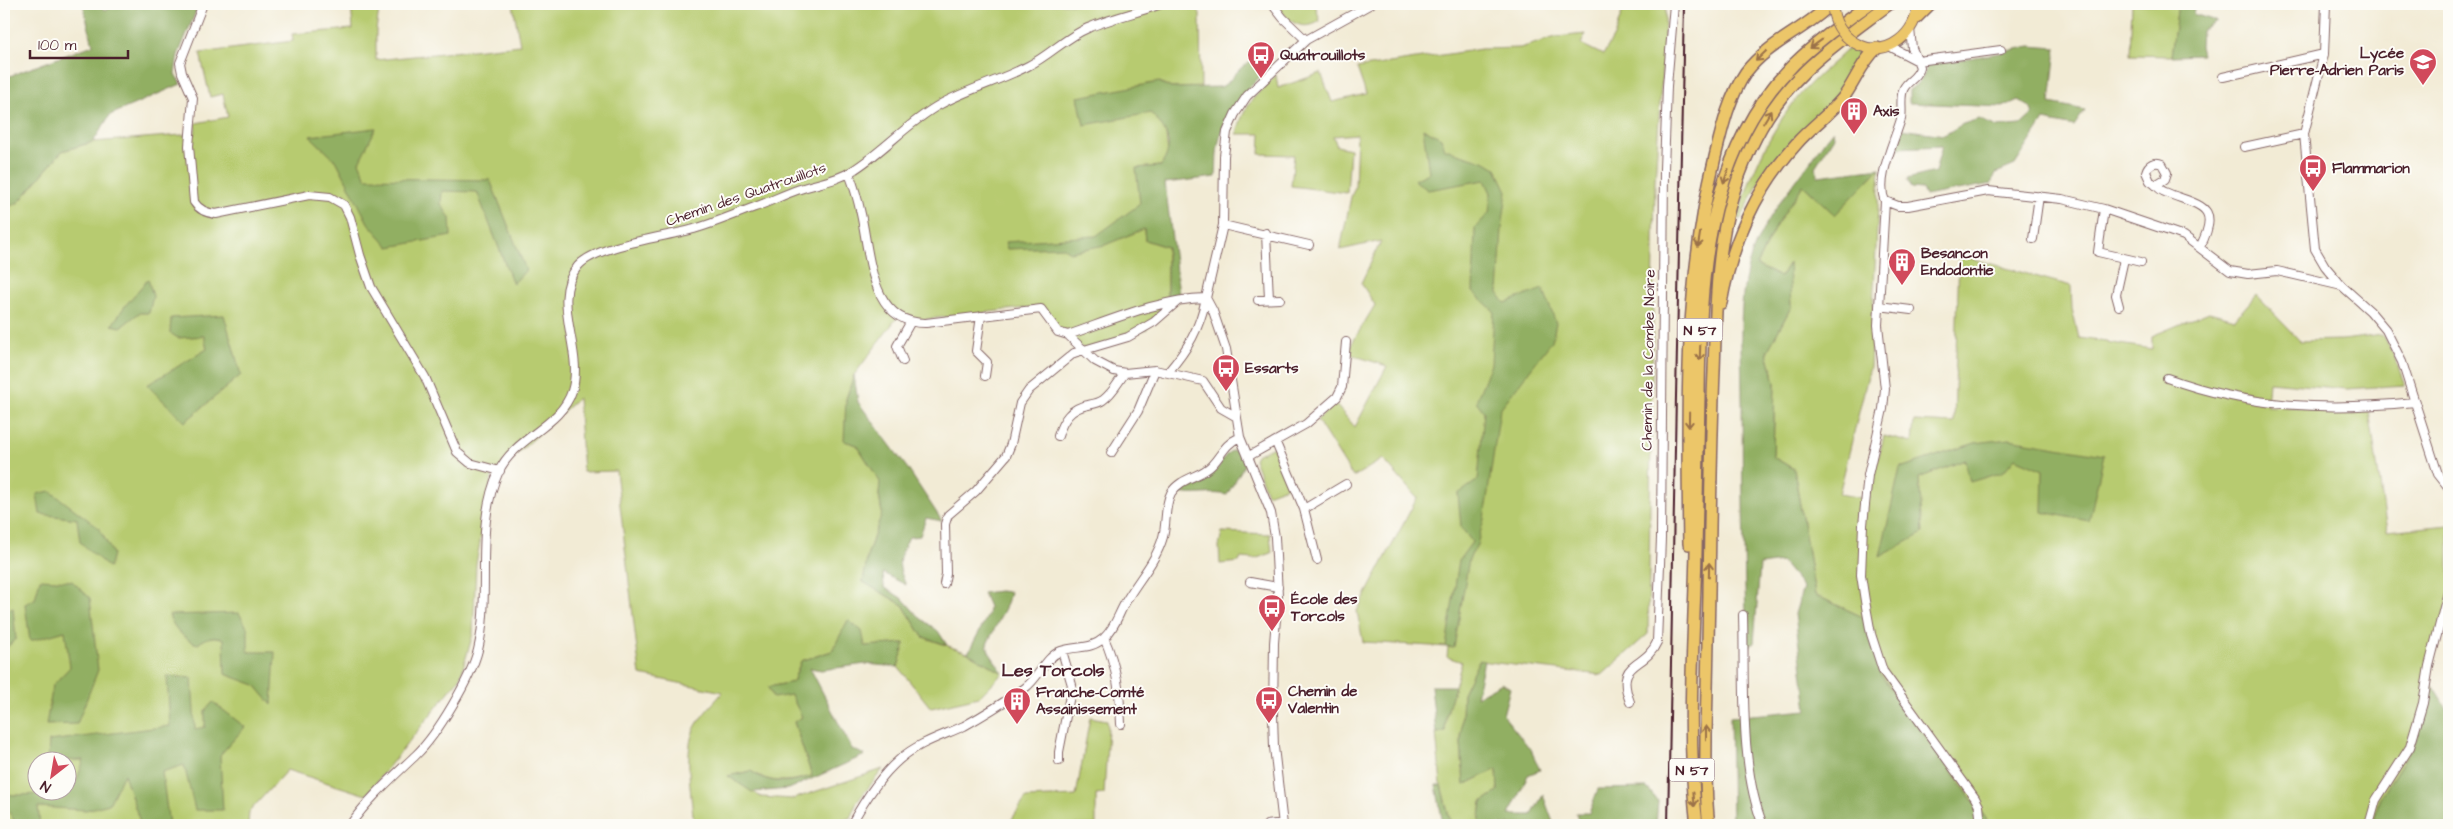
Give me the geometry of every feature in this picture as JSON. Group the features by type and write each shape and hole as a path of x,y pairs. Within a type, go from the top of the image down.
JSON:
{"highway":[{"name":"N 57","path":"1697,825 1692,771 1692,715 1700,327 1706,260 1715,209 1739,143 1771,89 1805,51 1869,4"},
{"name":"N 57","path":"1710,825 1707,705 1716,292 1723,231 1736,183 1755,138 1774,107 1805,69 1890,4"},
{"path":"1916,18 1930,4"},
{"path":"1692,715 1688,662 1690,346 1693,281 1707,193 1725,119 1738,86 1746,73 1777,42 1832,6"},
{"path":"1716,331 1733,249 1756,199 1790,152 1842,98 1866,61 1883,47"},
{"path":"1708,800 1716,825"}],"main road":[{"path":"1832,6 1840,30 1847,38 1859,45 1883,47 1902,38 1910,29 1916,18 1918,4"}],"street":[{"path":"203,4 180,63 182,73 193,98 190,138 194,202 207,214 228,213 281,199 309,195 330,197 344,204 350,217 371,287 425,377 457,452 470,463 500,471"},
{"name":"Chemin des Quatrouillots","path":"350,825 360,811 428,742 469,677 479,647 485,577 485,528 500,471 516,448 557,415 570,397 576,379 576,366 566,299 571,276 582,262 600,252 710,224 798,190 833,180 849,173 887,145 915,120 966,90 1028,66 1086,28 1161,4"},
{"path":"1272,4 1283,18 1306,40"},
{"path":"1168,372 1190,345 1196,334 1206,298 1223,225 1224,156 1227,132 1234,114 1247,96 1306,40 1371,4"},
{"name":"Chemin de la Combe Noire","path":"1630,702 1626,690 1627,673 1631,667 1653,651 1657,642 1662,538 1664,169 1668,76 1674,4"},
{"path":"2326,4 2324,54 2304,134 2315,249 2325,266 2342,286 2370,311 2386,330 2402,362 2438,474 2449,488"},
{"path":"1910,29 1912,48 1918,61 1919,71 1903,90 1900,119 1886,163 1883,194 1885,201 1878,340 1885,389 1880,424 1868,475 1861,552 1861,575 1871,634 1883,671 1974,798 1978,806 1981,825"},
{"path":"1883,47 1918,61 2001,50"},
{"path":"2223,77 2324,54"},
{"path":"2244,147 2304,134"},
{"path":"849,173 861,214 871,268 881,296 895,314 910,323 1041,309 1058,332 1068,335 1100,364 1125,373 1155,370 1203,381 1221,408 1236,416"},
{"path":"2157,184 2163,192 2197,202 2204,208 2210,221 2207,234 2200,247"},
{"path":"1885,201 1898,206 1908,206 1988,191 2062,199 2104,209 2165,228 2184,236 2230,271 2239,274 2277,271 2342,286"},
{"path":"2033,240 2038,196"},
{"path":"2104,209 2098,252 2142,262"},
{"path":"1223,225 1266,233 1309,245"},
{"path":"1266,233 1269,299"},
{"path":"2119,306 2116,295 2124,258"},
{"path":"1068,335 1165,303 1206,298"},
{"path":"1206,298 1213,311 1226,349 1240,437 1271,513 1278,587 1274,644 1273,717 1283,824 1266,825"},
{"path":"1258,300 1280,299"},
{"path":"944,584 946,574 944,536 948,515 976,491 1006,456 1011,444 1020,403 1029,390 1074,353 1128,337 1154,322 1178,301"},
{"path":"1879,306 1911,310"},
{"path":"981,316 976,351 987,362 985,376"},
{"path":"903,361 897,346 910,323"},
{"path":"1249,456 1276,443 1306,424 1337,397 1342,387 1346,342"},
{"path":"1111,453 1138,411 1155,370"},
{"path":"1058,436 1061,425 1069,413 1080,406 1102,402 1125,373"},
{"path":"2167,378 2200,390 2261,402 2356,408 2415,402"},
{"path":"851,825 885,773 901,758 918,746 964,725 1023,690 1034,682 1049,661 1062,651 1085,648 1104,638 1112,629 1124,603 1157,552 1163,537 1167,506 1172,493 1184,481 1210,467 1225,446 1240,437"},
{"path":"1276,443 1304,509 1317,560"},
{"path":"1304,509 1346,484"},
{"path":"1250,582 1278,587"},
{"path":"2369,825 2376,800 2410,747 2423,703 2429,666 2449,588"},
{"path":"1743,616 1748,750 1757,810 1763,825"},
{"path":"1104,638 1114,662 1120,694 1121,724"},
{"path":"1059,761 1059,752 1072,685 1062,651"}],"green space":[{"path":"83,4 95,4 106,10 122,4 199,4 178,55 175,74 181,84 110,115 93,142 62,151 19,202 4,209 4,78 93,45"},
{"path":"351,4 380,4 376,30 376,60 520,45 513,4 1195,4 1200,14 1201,87 1171,88 1160,82 1168,154 1161,166 1137,168 1145,240 1167,247 1167,298 1147,329 1087,351 1062,333 1042,306 911,321 899,315 854,375 846,399 857,445 881,482 879,495 882,513 868,553 863,582 903,605 923,637 968,653 1003,673 979,697 931,708 898,667 904,643 832,651 801,661 793,682 769,687 791,695 803,717 794,722 812,776 780,781 765,779 751,771 728,776 761,797 793,799 883,769 857,802 850,818 804,825 694,825 689,778 690,742 699,721 723,692 640,675 616,471 583,472 578,398 492,477 476,564 473,634 460,678 366,795 287,770 249,812 248,825 4,825 4,209 19,202 62,151 93,142 195,134 196,123 228,117 223,94 210,97 200,53 293,41 292,34 353,29"},
{"path":"1277,4 1315,4 1320,21 1307,26 1295,23 1289,20"},
{"path":"1625,4 1666,4 1655,181 1648,634 1602,675 1479,661 1463,693 1461,742 1464,785 1497,769 1498,791 1482,802 1479,825 1451,825 1441,785 1436,733 1445,732 1446,716 1462,662 1447,657 1448,647 1363,642 1357,611 1417,498 1383,459 1353,477 1317,420 1335,404 1355,427 1387,366 1346,353 1375,305 1361,283 1381,241 1340,250 1351,197 1355,187 1357,134 1333,136 1337,146 1350,149 1347,193 1291,186 1294,155 1260,154 1261,134 1237,134 1243,115 1251,101 1276,75 1278,88 1321,73 1332,102 1366,94 1357,68 1481,49 1520,48 1556,37 1586,34 1581,44 1603,55 1614,36"},
{"path":"2132,4 2178,4 2171,56 2130,55"},
{"path":"2178,4 2195,4 2193,14 2216,21 2201,30 2200,46 2202,55 2171,56"},
{"path":"2030,46 2056,48 2050,103 2085,110 2074,126 2044,120 2015,165 1996,173 1991,184 1925,196 1922,189 1911,188 1907,179 1935,172 1942,146 1897,148 1902,129 1944,135 1963,124 1979,119 1997,127 2021,125 2033,114 2030,107 2018,100 2003,107 1909,103 1909,90 1921,79 1927,65"},
{"path":"1848,49 1863,55 1842,92 1785,147 1765,171 1740,220 1737,218 1757,165 1784,116 1808,86"},
{"path":"1254,60 1270,67 1253,83 1227,119 1218,145 1216,177 1165,183 1179,294 1167,298 1167,247 1145,240 1144,229 1105,245 1070,252 1062,247 1007,249 1005,242 1096,236 1140,204 1136,168 1161,166 1165,158 1168,151 1167,138 1165,132 1151,113 1084,125 1078,97 1159,82 1171,88 1221,87 1244,65"},
{"path":"376,128 359,162 366,178 490,180 526,270 513,284 477,192 442,191 441,204 450,218 451,236 389,247 368,223 337,162 310,136"},
{"path":"1423,128 1441,138 1445,149 1486,162 1496,168 1507,191 1502,229 1498,293 1505,303 1543,289 1556,323 1552,341 1500,409 1484,519 1477,545 1469,559 1454,648 1446,647 1459,560 1472,542 1461,527 1458,494 1478,480 1484,412 1476,401 1491,364 1494,311 1473,292 1475,228 1489,213 1491,193 1485,180 1428,190 1414,180 1429,173"},
{"path":"1833,130 1834,137 1815,167 1818,176 1880,168 1835,215 1803,185 1775,227 1756,265 1780,277 1789,263 1791,307 1767,352 1775,382 1773,457 1794,469 1815,595 1865,618 1880,674 1987,820 1986,825 1732,825 1730,717 1807,710 1795,614 1803,587 1782,562 1760,565 1754,643 1747,648 1743,524 1741,348 1745,280 1753,250 1766,224"},
{"path":"1880,168 1870,367 1839,494 1868,499 1884,436 1912,443 1914,421 1954,423 1959,255 2071,286 2072,309 2079,338 2152,349 2152,336 2209,312 2235,319 2256,295 2300,341 2342,340 2382,335 2394,356 2405,385 2347,389 2269,382 2267,406 2369,411 2387,531 2449,525 2449,605 2430,670 2430,682 2417,739 2379,800 2373,825 1986,825 1987,820 1880,674 1865,618 1815,595 1794,469 1773,457 1775,382 1767,352 1791,307 1788,264 1780,277 1756,265 1775,227 1803,185 1835,214"},
{"path":"148,279 153,296 149,313 139,313 121,327 112,325 125,306"},
{"path":"224,315 241,375 185,422 147,385 207,349 204,336 178,338 170,333 171,318"},
{"path":"854,375 858,402 908,469 942,521 926,518 920,536 909,537 902,551 900,561 906,585 883,573 884,587 903,599 919,617 938,631 947,645 923,637 903,605 863,582 868,553 882,513 879,495 880,482 857,445 844,441 846,399"},
{"path":"2009,439 2104,455 2089,521 2042,512 2043,470 2015,458 2003,472 1970,482 1965,460 1919,478 1923,533 1880,557 1900,468 1975,443"},
{"path":"1274,447 1289,486 1267,494 1254,459 1256,455"},
{"path":"1233,450 1240,452 1246,462 1227,495 1179,493 1214,472 1227,454"},
{"path":"50,491 99,528 113,554 109,568 80,542 77,519 40,514 37,494"},
{"path":"1222,532 1270,534 1272,553 1254,559 1241,558 1239,562 1220,564 1219,546"},
{"path":"40,579 72,581 90,598 98,670 77,724 46,725 53,685 70,667 65,631 30,641 25,604 35,599"},
{"path":"1010,592 1007,604 987,644 989,652 1003,673 968,653 988,615 989,607 983,593"},
{"path":"13,608 16,639 4,650 4,611"},
{"path":"239,613 248,629 248,652 275,652 272,705 255,685 225,674 224,639 214,637 198,644 194,643 177,629 169,615"},
{"path":"848,620 862,631 865,646 905,643 898,667 866,664 821,670 810,668 852,749 865,755 789,789 752,792 728,776 751,771 765,779 788,781 812,776 794,722 802,717 791,695 773,698 768,687 793,682 801,661 832,651"},
{"path":"1479,660 1484,661 1476,697 1502,683 1510,688 1503,715 1531,750 1540,770 1528,775 1509,815 1532,815 1543,795 1554,825 1479,825 1482,802 1498,791 1497,769 1464,785 1461,742 1463,693"},
{"path":"167,676 192,678 195,729 205,727 205,711 213,702 245,727 220,755 223,810 195,810 184,765 162,772 169,825 141,825 124,774 109,804 86,810 38,807 40,825 17,825 7,809 4,809 4,794 28,794 28,802 78,802 78,777 84,760 78,760 78,752 48,752 49,741 170,726"},
{"path":"2430,682 2449,713 2449,825 2373,825 2379,800 2417,739"},
{"path":"1431,686 1455,686 1446,716 1445,732 1436,733"},
{"path":"1090,717 1107,720 1108,728 1104,794 1096,795 1096,825 1008,825 1026,798 1076,796"},
{"path":"1436,785 1441,785 1451,825 1443,825"},
{"path":"1647,788 1658,801 1656,825 1579,825 1576,813 1589,813 1598,789"}],"railway":[{"path":"1668,825 1684,4"}],"place":[{"name":"Quatrouillots","path":"1261,79"},
{"name":"Lycée Pierre-Adrien Paris","path":"2423,86"},
{"name":"Axis","path":"1854,135"},
{"name":"Flammarion","path":"2313,192"},
{"name":"Besancon Endodontie","path":"1902,286"},
{"name":"Essarts","path":"1226,392"},
{"name":"École des Torcols","path":"1272,632"},
{"name":"Chemin de Valentin","path":"1269,724"},
{"name":"Franche-Comté Assainissement","path":"1017,725"}],"district":[{"name":"Les Torcols","path":"1053,670"}]}
